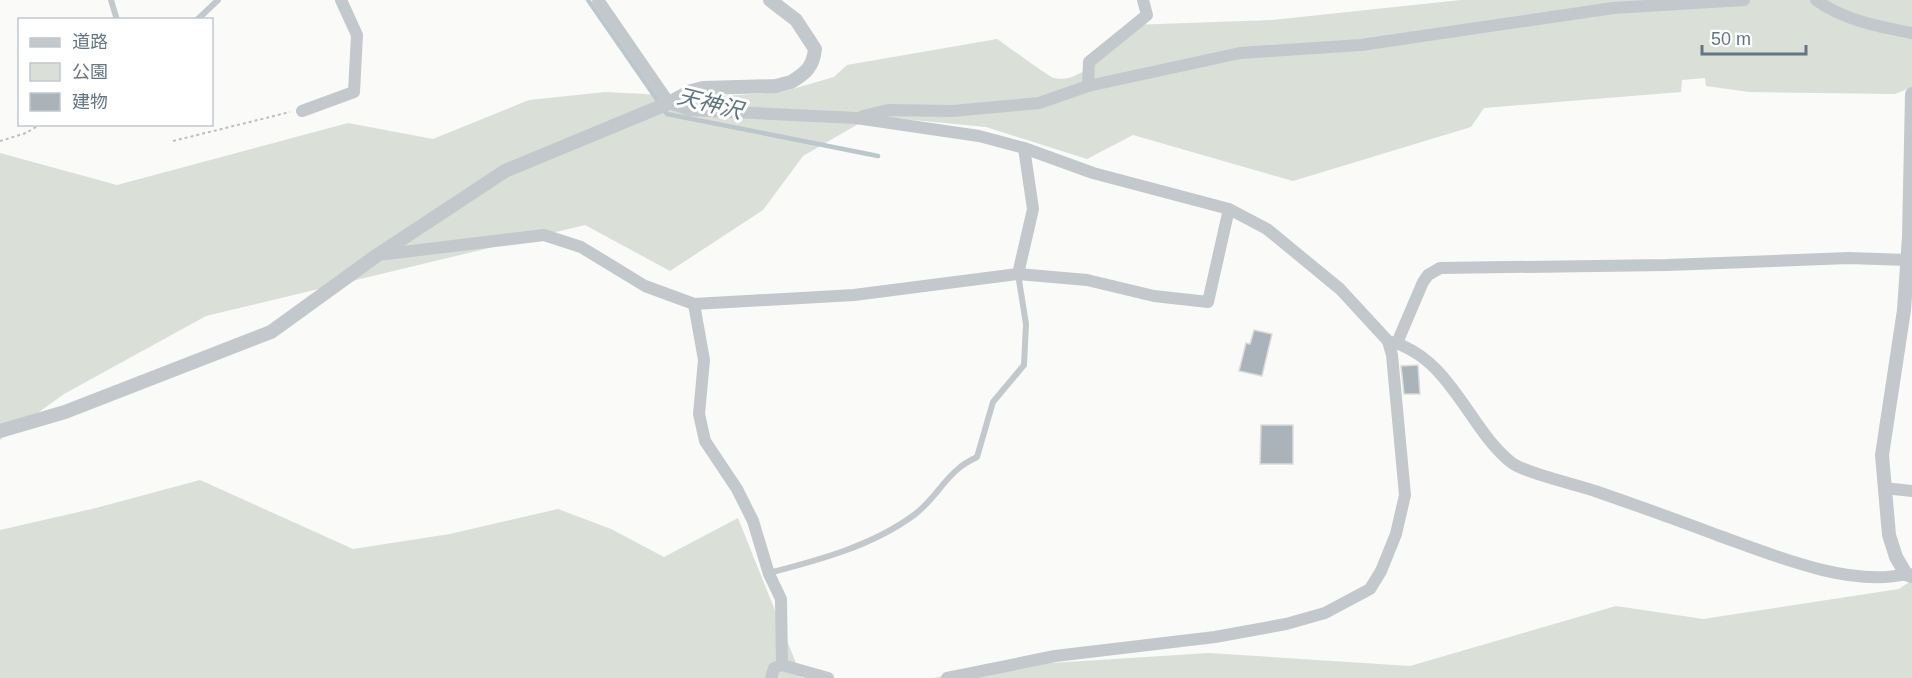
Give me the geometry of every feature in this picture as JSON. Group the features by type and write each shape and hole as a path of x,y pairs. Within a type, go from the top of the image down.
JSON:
{"street":[{"path":"298,111 354,92 357,35 341,0"},
{"path":"598,0 669,103 690,110 856,118 979,136 1024,148 1093,173 1229,209 1267,229 1358,306 1392,342 1439,373 1498,449 1518,468 1603,494 1793,562 1831,571 1891,578 1909,575 1896,557 1889,535 1884,488 1884,435 1904,310 1911,237 1912,94"},
{"path":"0,431 65,412 271,332 376,256 505,171 669,103 691,91 703,88 776,86 791,82 805,74 813,64 815,49 796,20 770,0"},
{"path":"1088,86 1089,62 1147,15 1143,0"},
{"path":"856,118 888,110 952,111 1039,103 1088,86 1240,53 1361,45 1613,8 1744,0"},
{"path":"1816,0 1829,9 1879,27 1912,33"},
{"path":"1018,274 1033,209 1024,148"},
{"path":"376,256 544,235 581,247 645,286 694,304 854,295 1018,274 1087,280 1155,296 1208,302 1229,209"},
{"path":"947,678 1055,656 1215,638 1286,624 1325,613 1370,589 1389,554 1405,495 1392,342 1423,282 1428,275 1440,268 1668,265 1849,258 1907,260"},
{"path":"694,304 704,360 699,414 705,441 737,489 749,513 769,574 781,599 782,664"},
{"path":"1884,488 1912,491"},
{"path":"771,678 774,668 782,664 828,678"}],"lane":[{"path":"111,0 116,18"},
{"path":"198,18 218,0"},
{"path":"769,574 816,561 878,536 913,516 938,494 957,469 977,456 993,402 1024,365 1026,324 1018,274"}],"path":[{"path":"173,141 298,111"},
{"path":"0,141 27,133 38,126"}],"green space":[{"path":"1461,0 1912,0 1912,87 1895,94 1749,92 1706,86 1705,78 1682,80 1681,92 1484,108 1471,127 1293,181 1133,135 1087,159 986,127 872,116 803,156 763,210 670,271 585,225 206,316 64,394 0,440 0,153 117,185 348,123 433,139 529,100 605,92 704,97 782,92 834,77 847,65 997,39 1050,76 1065,79 1087,69 1097,61 1131,25 1272,20"},
{"path":"200,480 353,549 450,534 558,509 611,529 664,557 738,518 802,678 0,678 0,530 96,508"},
{"path":"1912,580 1912,678 932,678 1006,666 1209,653 1410,666 1616,606 1703,619 1899,589"}],"building":[{"path":"1254,330 1272,334 1262,376 1239,371 1246,343 1250,344"},
{"path":"1418,365 1420,394 1404,394 1401,366"},
{"path":"1261,425 1293,425 1293,464 1260,464"}],"waterway":[{"name":"天神沢","path":"588,0 667,114 878,156"}]}
